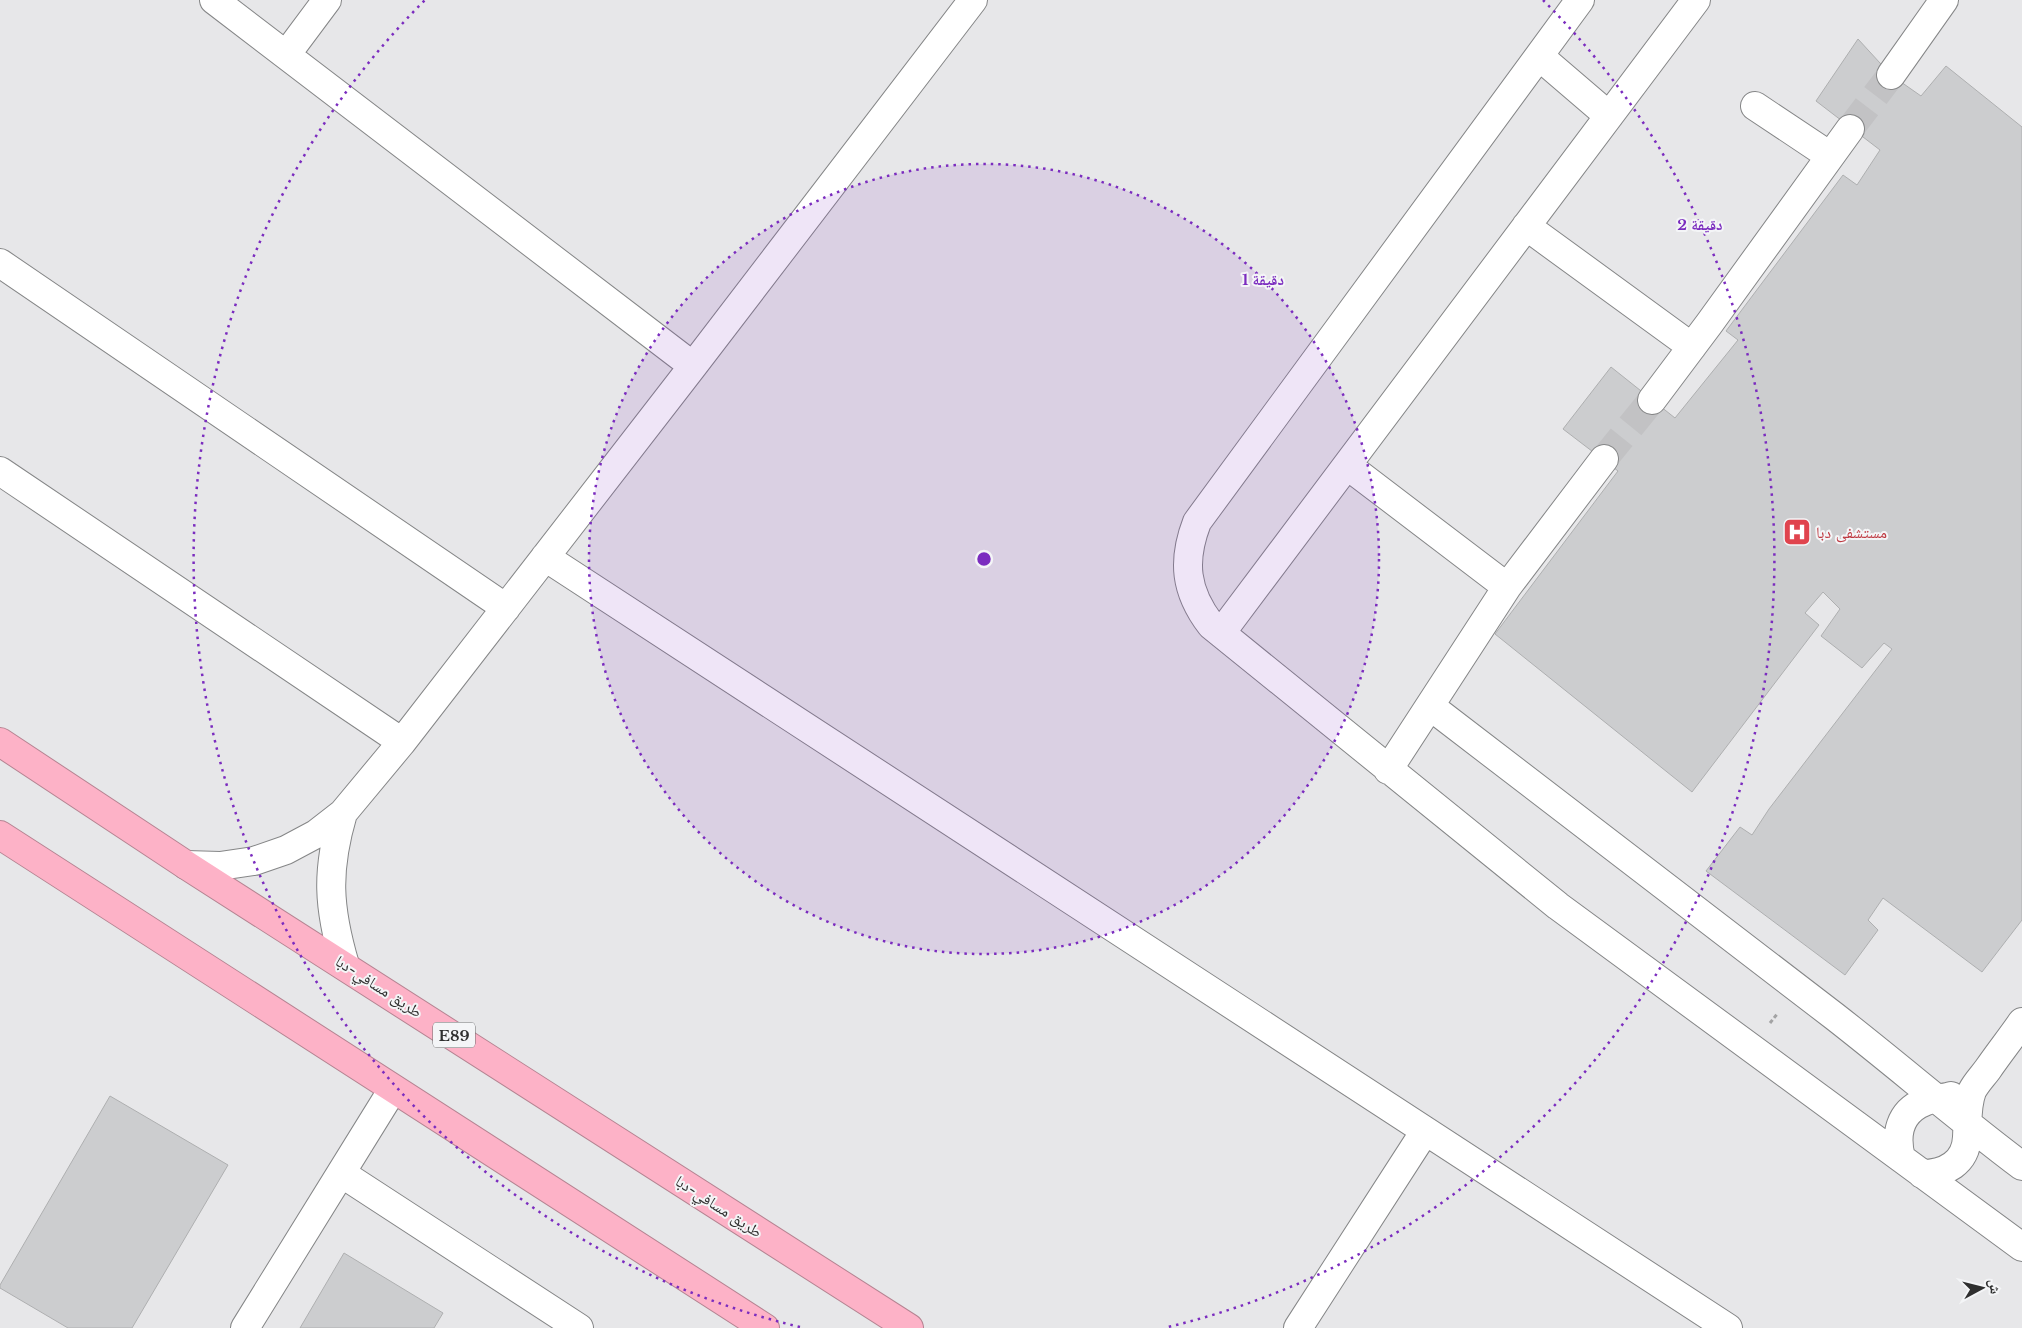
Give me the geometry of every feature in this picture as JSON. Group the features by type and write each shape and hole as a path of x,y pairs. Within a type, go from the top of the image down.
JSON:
{"highway":[{"name":"طريق مسافي-دبا","path":"0,742 186,864 909,1328"},
{"path":"0,836 765,1328"}],"street":[{"path":"214,0 693,366"},
{"path":"286,55 326,0"},
{"path":"186,864 220,866 254,861 286,850 316,834 343,813 402,742 506,608 973,0"},
{"path":"1580,0 1197,522 1190,540 1187,560 1188,578 1192,595 1200,611 1211,625 1558,906 2022,1247"},
{"path":"1221,633 1696,0"},
{"path":"1891,74 1944,0"},
{"path":"1539,56 1609,116"},
{"path":"1755,106 1830,156"},
{"path":"1652,400 1850,129"},
{"path":"1526,226 1692,347"},
{"path":"0,263 506,608"},
{"path":"1388,770 1507,587 1604,459"},
{"path":"1348,466 1507,587"},
{"path":"0,471 402,742"},
{"path":"545,557 1728,1328"},
{"path":"1430,706 1819,1004 1940,1100 1966,1124 2022,1166"},
{"path":"343,813 334,843 330,874 331,905 336,936 345,965"},
{"path":"1983,1075 1955,1095 1940,1100 1925,1101 1913,1107 1903,1118 1898,1131 1898,1145 1912,1166 1935,1174 1947,1170 1958,1161 1964,1150 1967,1137 1967,1106 1973,1090 2022,1022"},
{"path":"245,1328 393,1088"},
{"path":"1298,1328 1425,1131"},
{"path":"341,1173 579,1328"}],"path":[{"path":"1750,1046 1778,1014 1771,1008"}],"building":[{"name":"مستشفى دبا","path":"1858,39 1891,75 1921,96 1946,66 2022,127 2022,920 1982,972 1883,898 1868,920 1878,930 1845,975 1706,871 1740,827 1752,835 1769,809 1892,649 1884,643 1862,668 1821,636 1840,609 1823,592 1805,613 1819,625 1692,792 1495,634 1618,471 1563,429 1611,367 1675,418 1738,340 1726,331 1843,175 1857,185 1880,150 1816,101"},
{"path":"110,1096 228,1165 132,1328 68,1328 0,1288 0,1285"},
{"path":"344,1253 443,1313 434,1328 300,1328"}],"tunnel":[{"path":"1850,129 1891,75"},
{"path":"1604,459 1652,400"}],"place":[{"name":"مستشفى دبا","path":"1797,532"}]}
